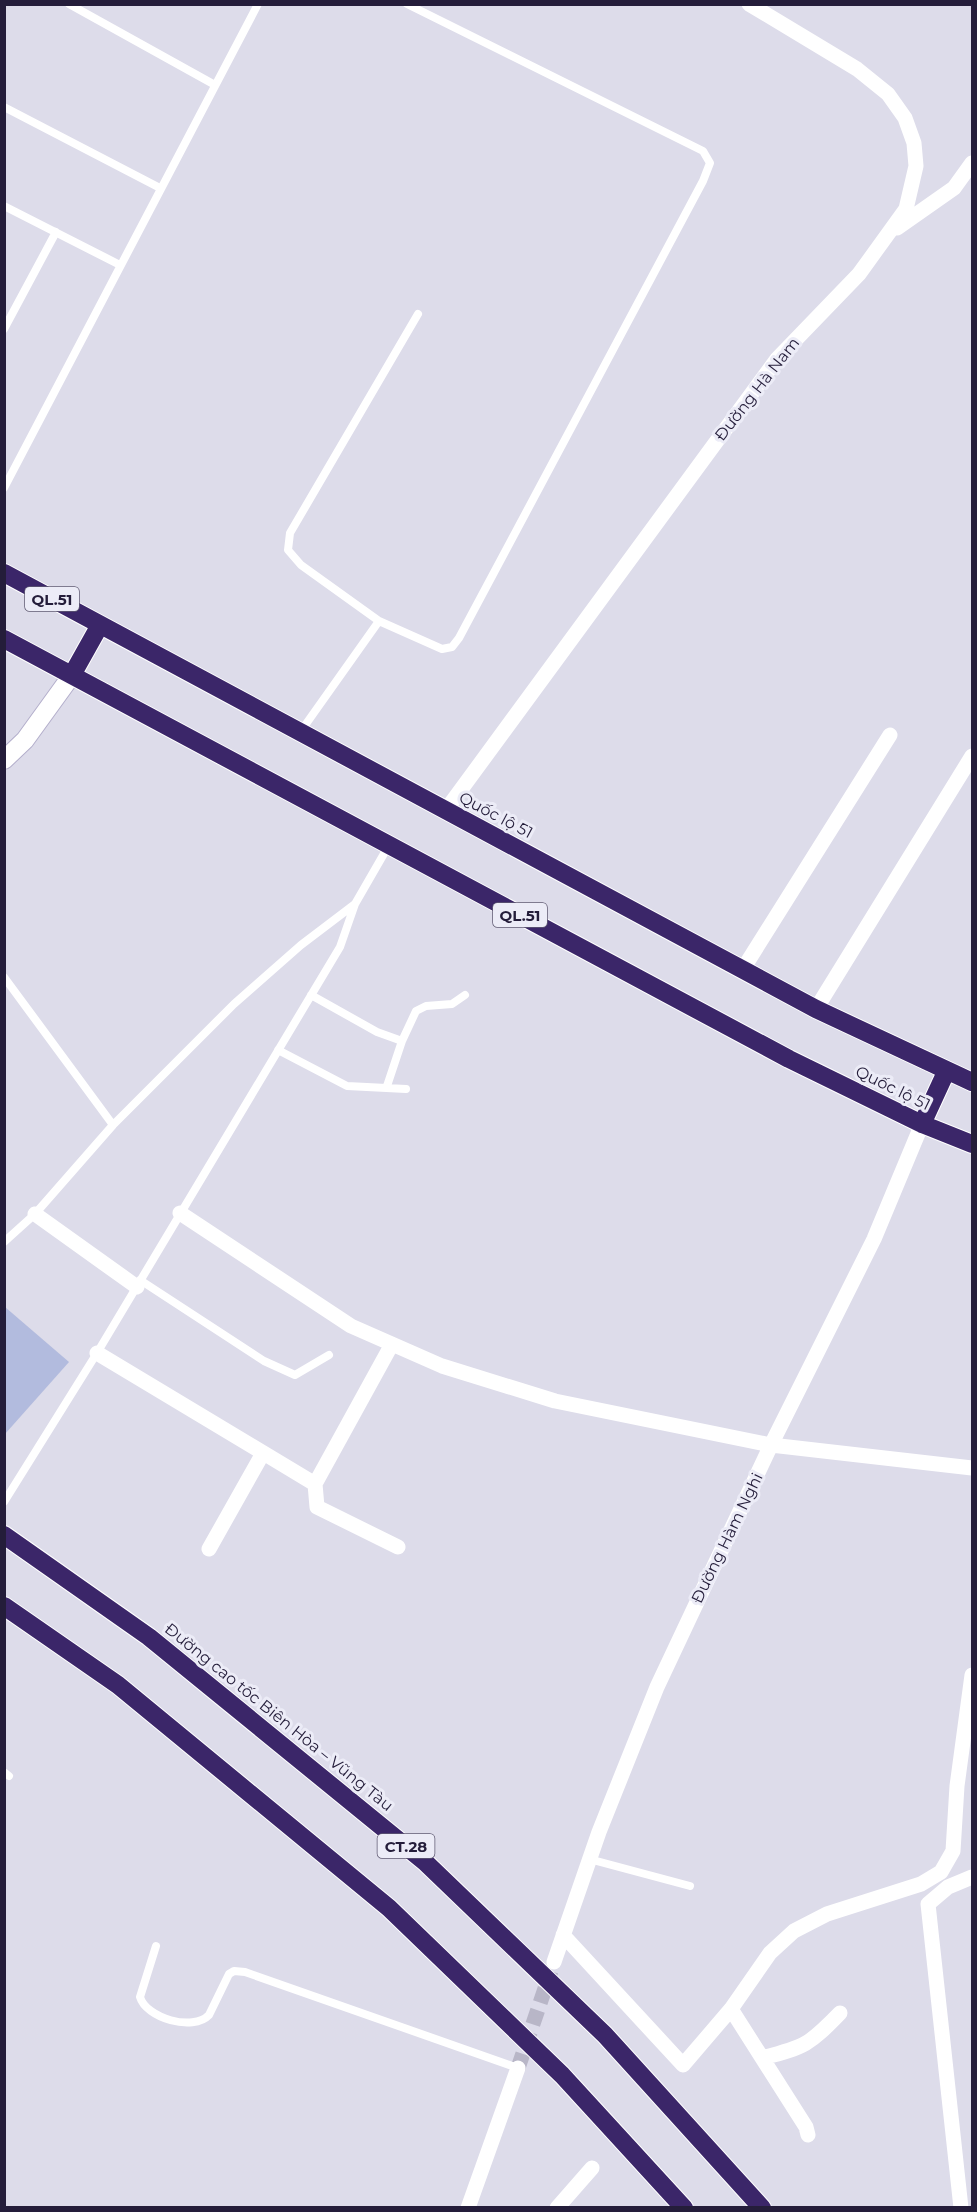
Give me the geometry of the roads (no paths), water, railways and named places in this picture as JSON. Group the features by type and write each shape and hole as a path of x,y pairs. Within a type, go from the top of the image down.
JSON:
{"highway":[{"name":"Quốc lộ 51","path":"4,573 816,1009 946,1072 972,1082"},
{"path":"72,675 100,625"},
{"name":"Quốc lộ 51","path":"4,639 789,1059 922,1124 972,1144"},
{"path":"922,1124 946,1072"},
{"name":"Đường cao tốc Biên Hòa – Vũng Tàu","path":"4,1535 149,1636 425,1862 605,2035 762,2208"},
{"path":"4,1606 118,1685 389,1908 562,2075 684,2208"}],"street":[{"name":"Đường Hà Nam","path":"446,810 777,359 859,274 906,209 916,166 914,143 905,118 888,94 857,69 749,4"},
{"path":"892,231 954,188 972,163"},
{"path":"4,760 25,740 72,675"},
{"path":"743,969 890,735"},
{"path":"816,1009 972,756"},
{"name":"Đường Hàm Nghi","path":"554,1962 589,1859 657,1687 771,1445 874,1239 922,1124"},
{"path":"180,1213 351,1326 442,1366 555,1401 771,1445 972,1468"},
{"path":"35,1214 139,1284"},
{"path":"392,1344 315,1484 317,1507 398,1547"},
{"path":"97,1353 315,1484"},
{"path":"209,1548 263,1454"},
{"path":"563,1935 683,2065 731,2009 770,1953 794,1931 827,1914 921,1884 940,1872 953,1851 957,1786 972,1675"},
{"path":"961,2208 928,1904 948,1887 972,1877"},
{"path":"731,2009 806,2127 808,2135"},
{"path":"762,2058 812,2041 840,2013"},
{"path":"468,2208 518,2068"},
{"path":"557,2208 592,2169"}],"lane":[{"path":"69,4 215,85"},
{"path":"4,488 258,4"},
{"path":"408,4 703,151 710,163 704,181 459,638 452,647 442,649 380,621 301,565 288,549 290,533 418,314"},
{"path":"4,107 160,188"},
{"path":"4,206 120,265"},
{"path":"4,329 56,232"},
{"path":"300,732 380,621"},
{"path":"4,1502 139,1284 340,947 355,904 388,845"},
{"path":"4,1242 35,1214 113,1125 234,1004 301,945 355,904"},
{"path":"4,977 113,1125"},
{"path":"387,1086 402,1041 416,1011 426,1006 452,1004 465,994"},
{"path":"311,995 377,1032 402,1041"},
{"path":"278,1050 347,1086 387,1086 406,1089"},
{"path":"139,1284 264,1361 296,1375 328,1355"},
{"path":"589,1859 690,1886"},
{"path":"156,1946 140,1997 142,2005 148,2010 184,2024 204,2021 229,1974 234,1971 245,1972 518,2068"}],"tunnel":[{"path":"518,2068 551,1971"}]}
